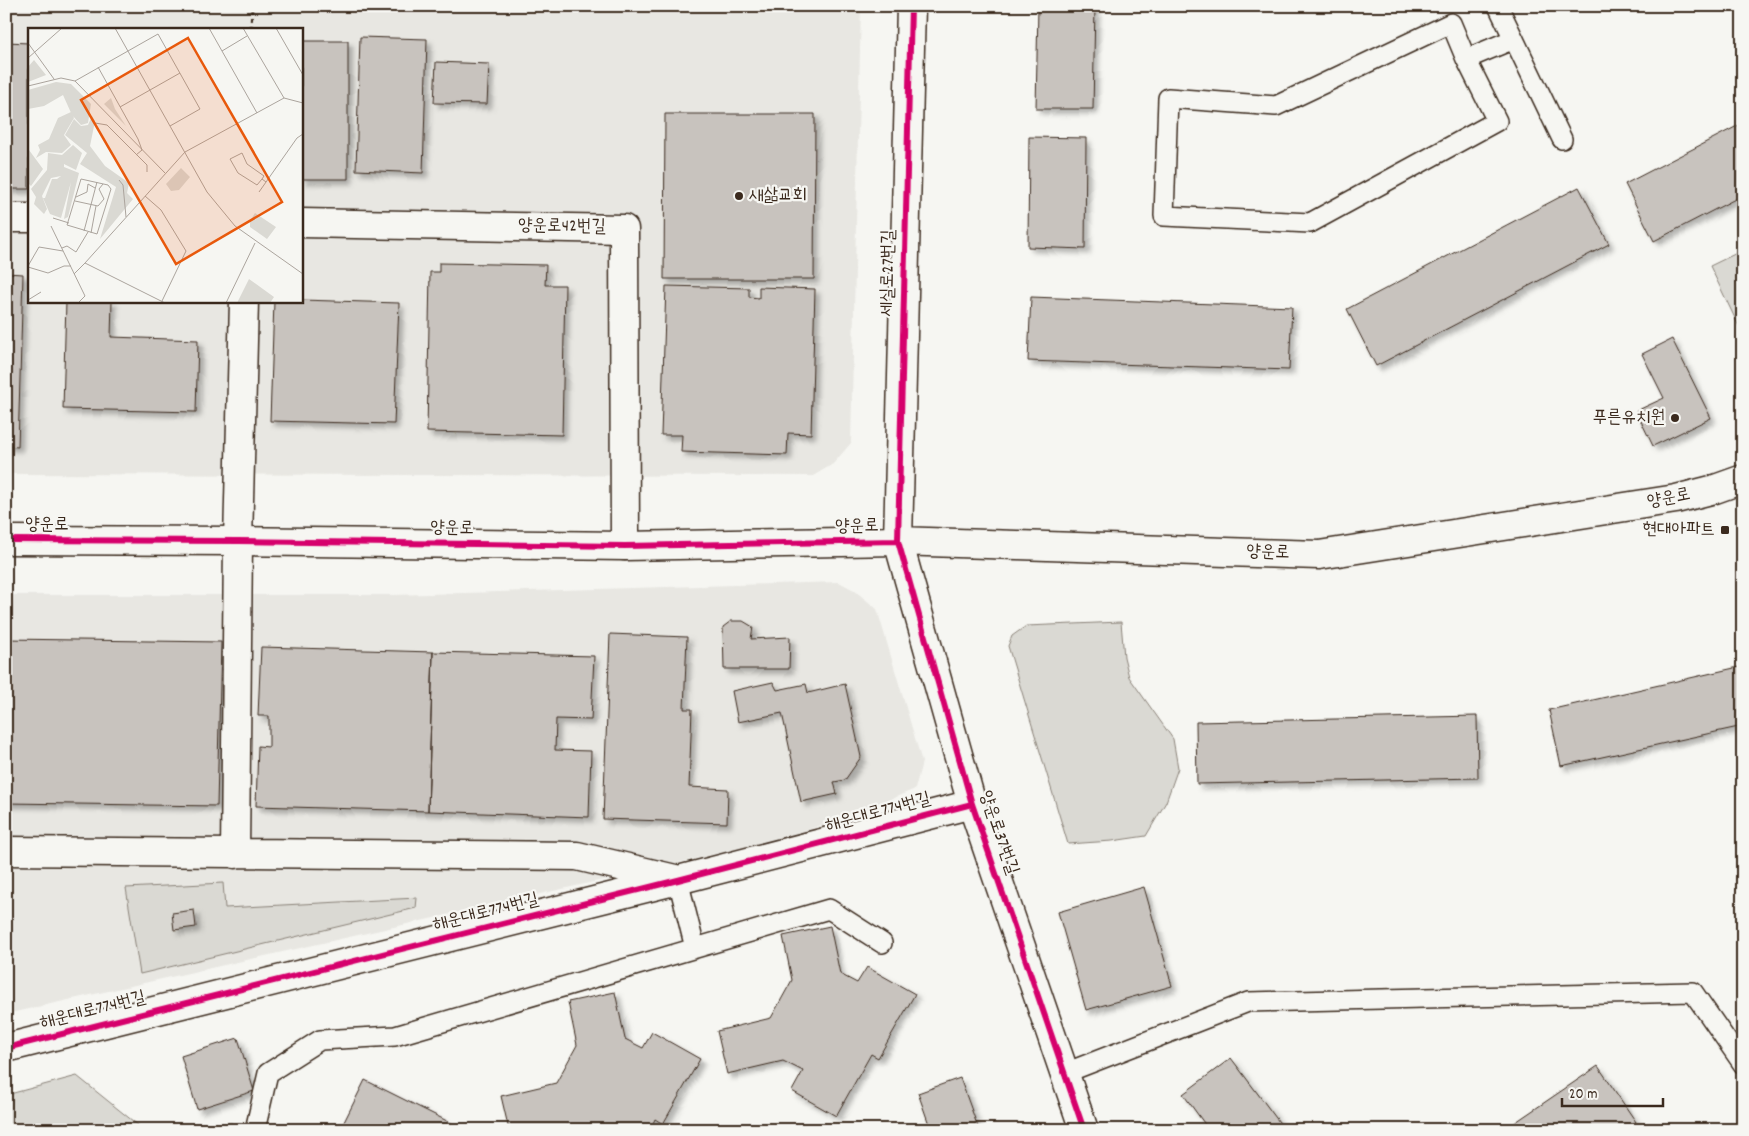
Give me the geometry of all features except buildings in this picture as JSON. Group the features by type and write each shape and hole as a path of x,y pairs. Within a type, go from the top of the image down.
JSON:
{"street":[{"name":"세실로27번길","path":"898,541 911,6"},
{"path":"6,218 28,218"},
{"name":"양운로42번길","path":"302,223 624,229 625,546"},
{"path":"235,854 238,541 244,302"},
{"name":"양운로","path":"6,540 625,546 898,541 1319,555 1676,499 1715,489 1743,479"},
{"name":"양운로37번길","path":"898,541 972,804 1084,1130"},
{"name":"해운대로774번길","path":"6,1048 678,880 972,804"},
{"path":"6,851 577,856 678,880"}],"lane":[{"path":"1498,6 1562,139"},
{"path":"1451,23 1466,59 1497,121 1310,222 1164,216 1168,98 1276,106 1451,23"},
{"path":"1466,59 1514,39"},
{"path":"678,880 695,948"},
{"path":"255,1130 268,1073 320,1040 395,1036 829,909 882,943"},
{"path":"1065,1073 1248,1002 1693,992 1743,1064"}],"path":[{"path":"251,28 252,6"}],"shaded area":[{"path":"6,6 861,6 851,443 833,464 813,476 6,474"},
{"path":"1743,250 1743,335 1710,266"},
{"path":"839,582 854,590 877,609 922,762 915,789 877,805 785,838 6,1014 6,595 393,595"},
{"path":"1121,622 1124,657 1129,677 1173,739 1178,768 1166,802 1146,836 1112,841 1068,844 1008,646 1012,636 1026,626"},
{"path":"223,883 225,908 417,898 416,908 140,974 126,888"},
{"path":"77,1076 144,1130 6,1130 6,1095"},
{"path":"232,1123 235,1130 172,1130 181,1126"}],"cycle path":[{"path":"911,6 898,541 972,804 1084,1130"},
{"path":"6,540 625,546 898,541"},
{"path":"6,1048 678,880 972,804"}],"place":[{"name":"새삶교회","path":"739,196"},
{"name":"푸른유치원","path":"1675,418"},
{"name":"현대아파트","path":"1725,530"}]}
